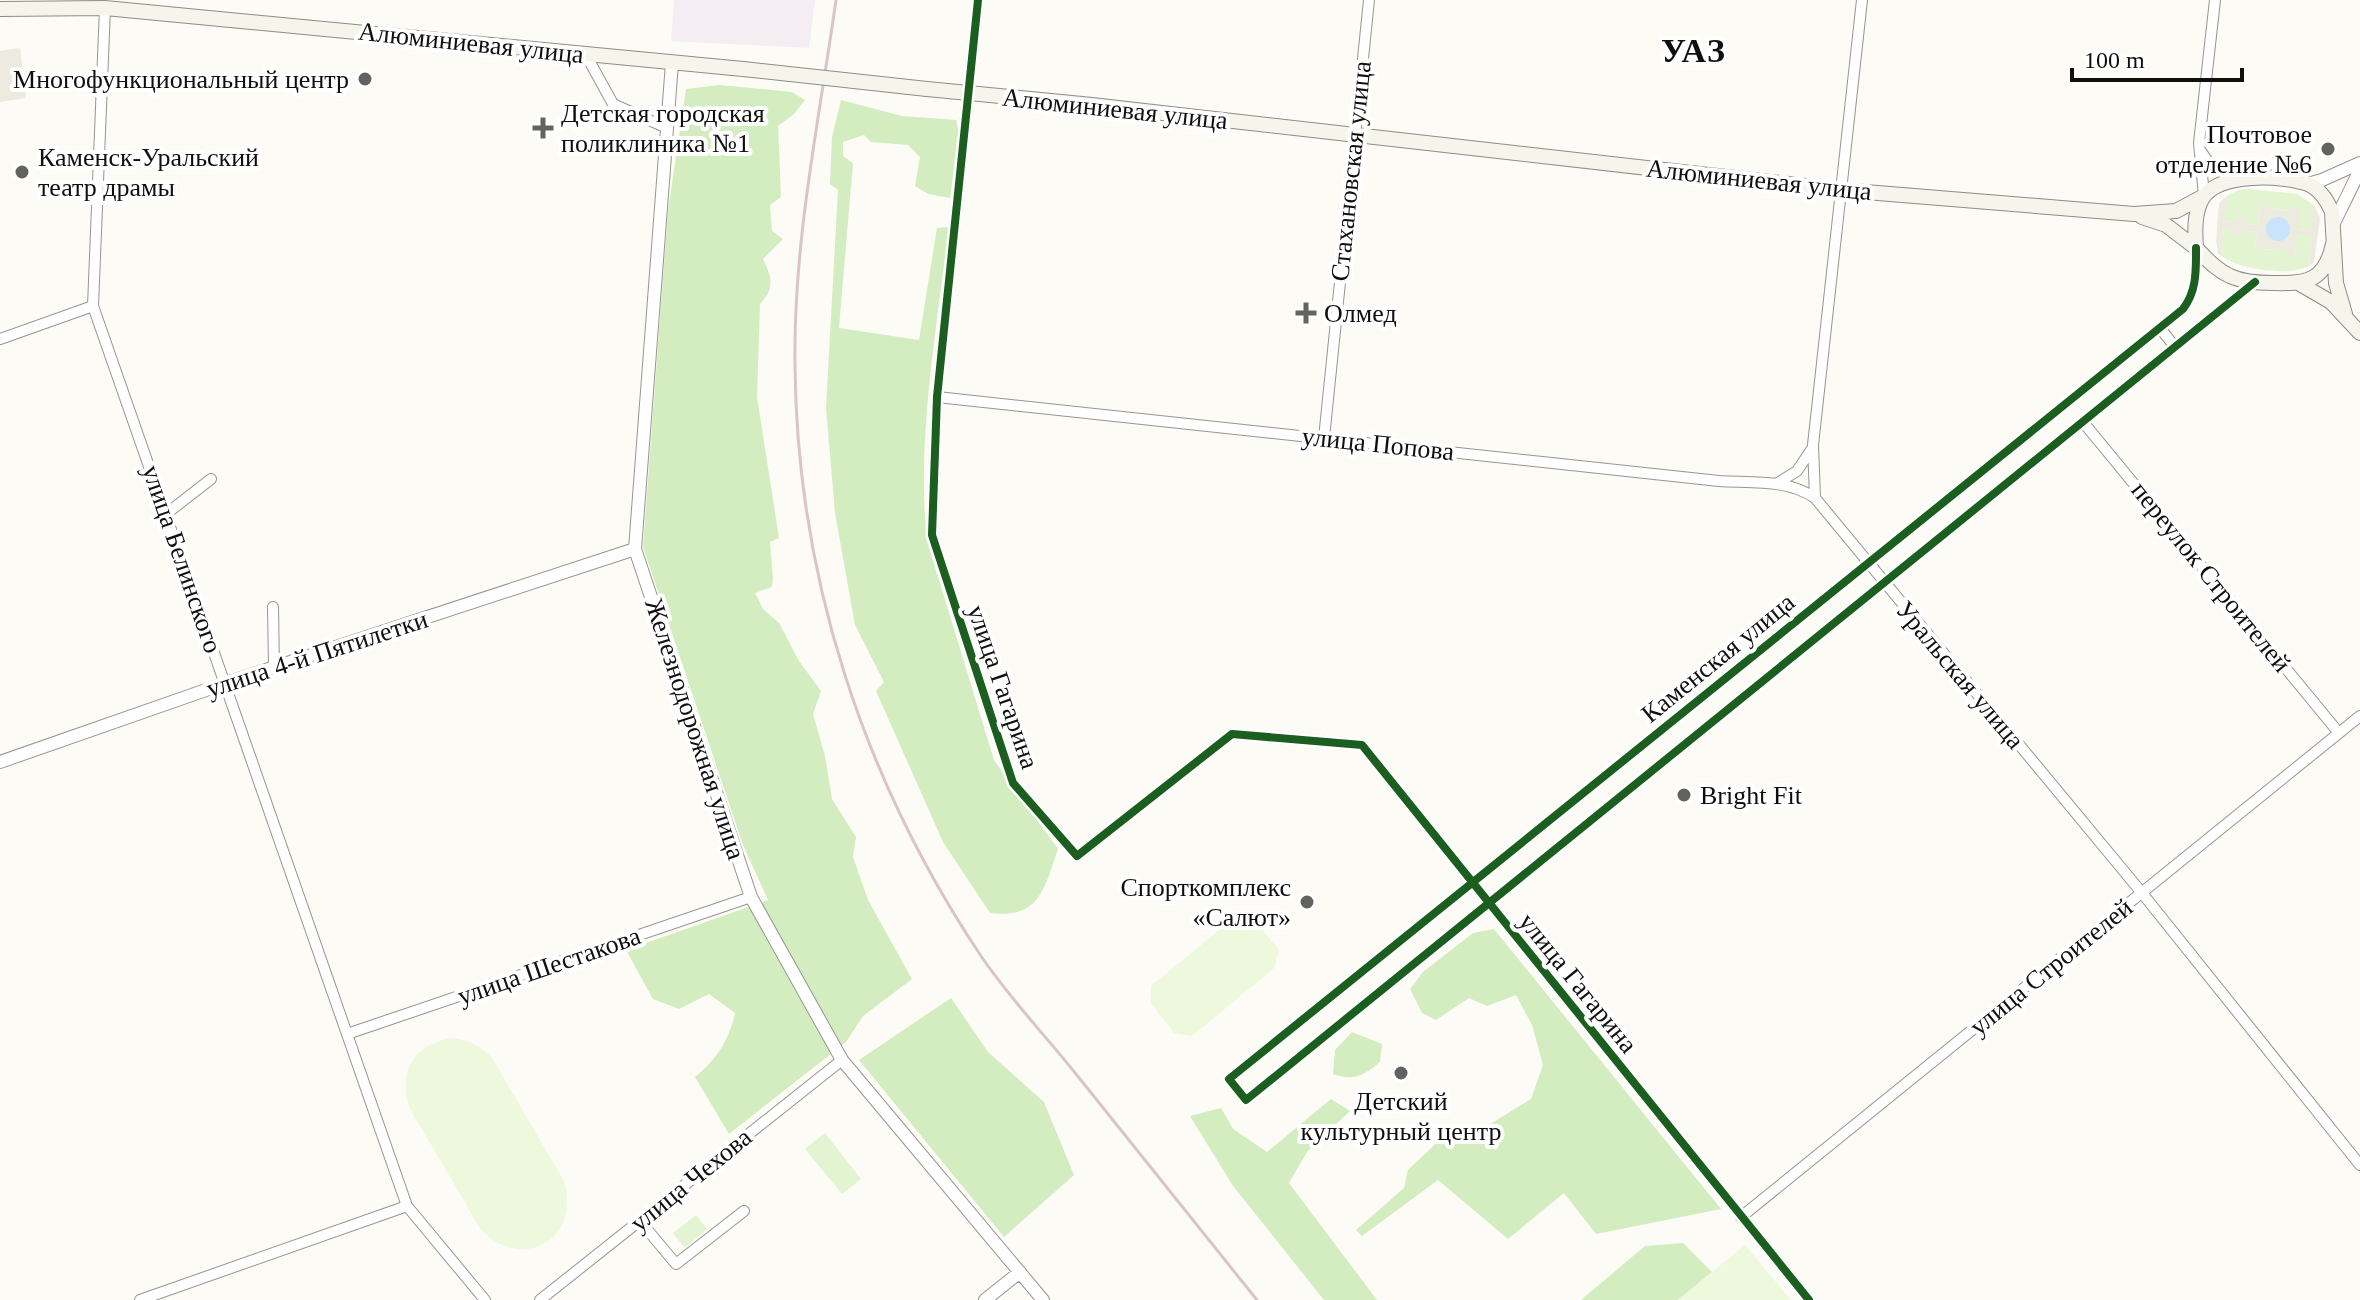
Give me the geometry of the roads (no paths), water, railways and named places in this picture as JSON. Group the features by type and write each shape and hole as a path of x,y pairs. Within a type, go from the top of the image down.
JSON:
{"main road":[{"name":"Алюминиевая улица","path":"0,9 105,8 743,69 1092,105 1841,190 2134,214"},
{"path":"2134,214 2176,211 2235,179 2275,179 2307,184 2328,202 2334,223 2333,244 2331,257 2323,270 2300,284"},
{"path":"2196,248 2197,216 2204,196"},
{"path":"2134,214 2166,225 2229,276 2255,282 2300,284 2324,297 2345,314 2360,333"},
{"path":"2333,244 2336,283 2345,314"}],"street":[{"name":"улица Гагарина","path":"978,0 937,397 932,535 1013,783 1077,856 1232,734 1362,745 1809,1300"},
{"name":"Стахановская улица","path":"1324,438 1369,0"},
{"path":"1815,498 1813,445 1862,0"},
{"path":"2204,196 2199,148 2215,0"},
{"name":"улица Белинского","path":"105,8 93,306 407,1206 485,1300"},
{"path":"586,55 613,104 667,128"},
{"name":"Железнодорожная улица","path":"672,63 635,549 751,897 842,1060 1043,1300"},
{"path":"2199,148 2211,166 2235,179"},
{"path":"2307,184 2360,163"},
{"path":"2334,223 2360,170"},
{"name":"Каменская улица","path":"2196,248 2193,294 2183,309 1229,1079 1246,1100 2255,282"},
{"path":"0,339 93,306"},
{"path":"2160,328 2175,347"},
{"name":"улица Попова","path":"937,397 1719,481 1776,484 1801,488 1815,498"},
{"name":"переулок Строителей","path":"2083,422 2339,733"},
{"path":"1776,484 1797,471 1813,445"},
{"path":"166,514 211,479"},
{"name":"Уральская улица","path":"1815,498 2142,893 2360,1165"},
{"name":"улица 4-й Пятилетки","path":"0,762 226,683 635,549"},
{"path":"273,607 274,668"},
{"name":"улица Строителей","path":"1741,1217 2360,716"},
{"name":"улица Шестакова","path":"347,1034 751,897"},
{"name":"улица Чехова","path":"540,1300 842,1060"},
{"path":"140,1300 407,1206"},
{"path":"640,1221 676,1264 744,1211"},
{"path":"985,1300 1020,1272"}],"water":[{"path":"2278,217 2287,220 2290,229 2287,238 2278,241 2269,238 2266,229 2269,220"}],"railway":[{"path":"836,0 803,228 795,320 795,366 799,445 808,523 824,600 845,675 871,748 903,820 939,889 981,956 1257,1300"}],"place":[{"name":"Многофункциональный центр","path":"365,79"},
{"name":"Детская городская поликлиника №1","path":"543,128"},
{"name":"Почтовое отделение №6","path":"2328,149"},
{"name":"Каменск-Уральский театр драмы","path":"22,172"},
{"name":"Олмед","path":"1306,313"},
{"name":"Bright Fit","path":"1684,795"},
{"name":"Спорткомплекс «Салют»","path":"1307,902"},
{"name":"Детский культурный центр","path":"1401,1073"}],"district":[{"name":"УАЗ","path":"1694,50"}]}
